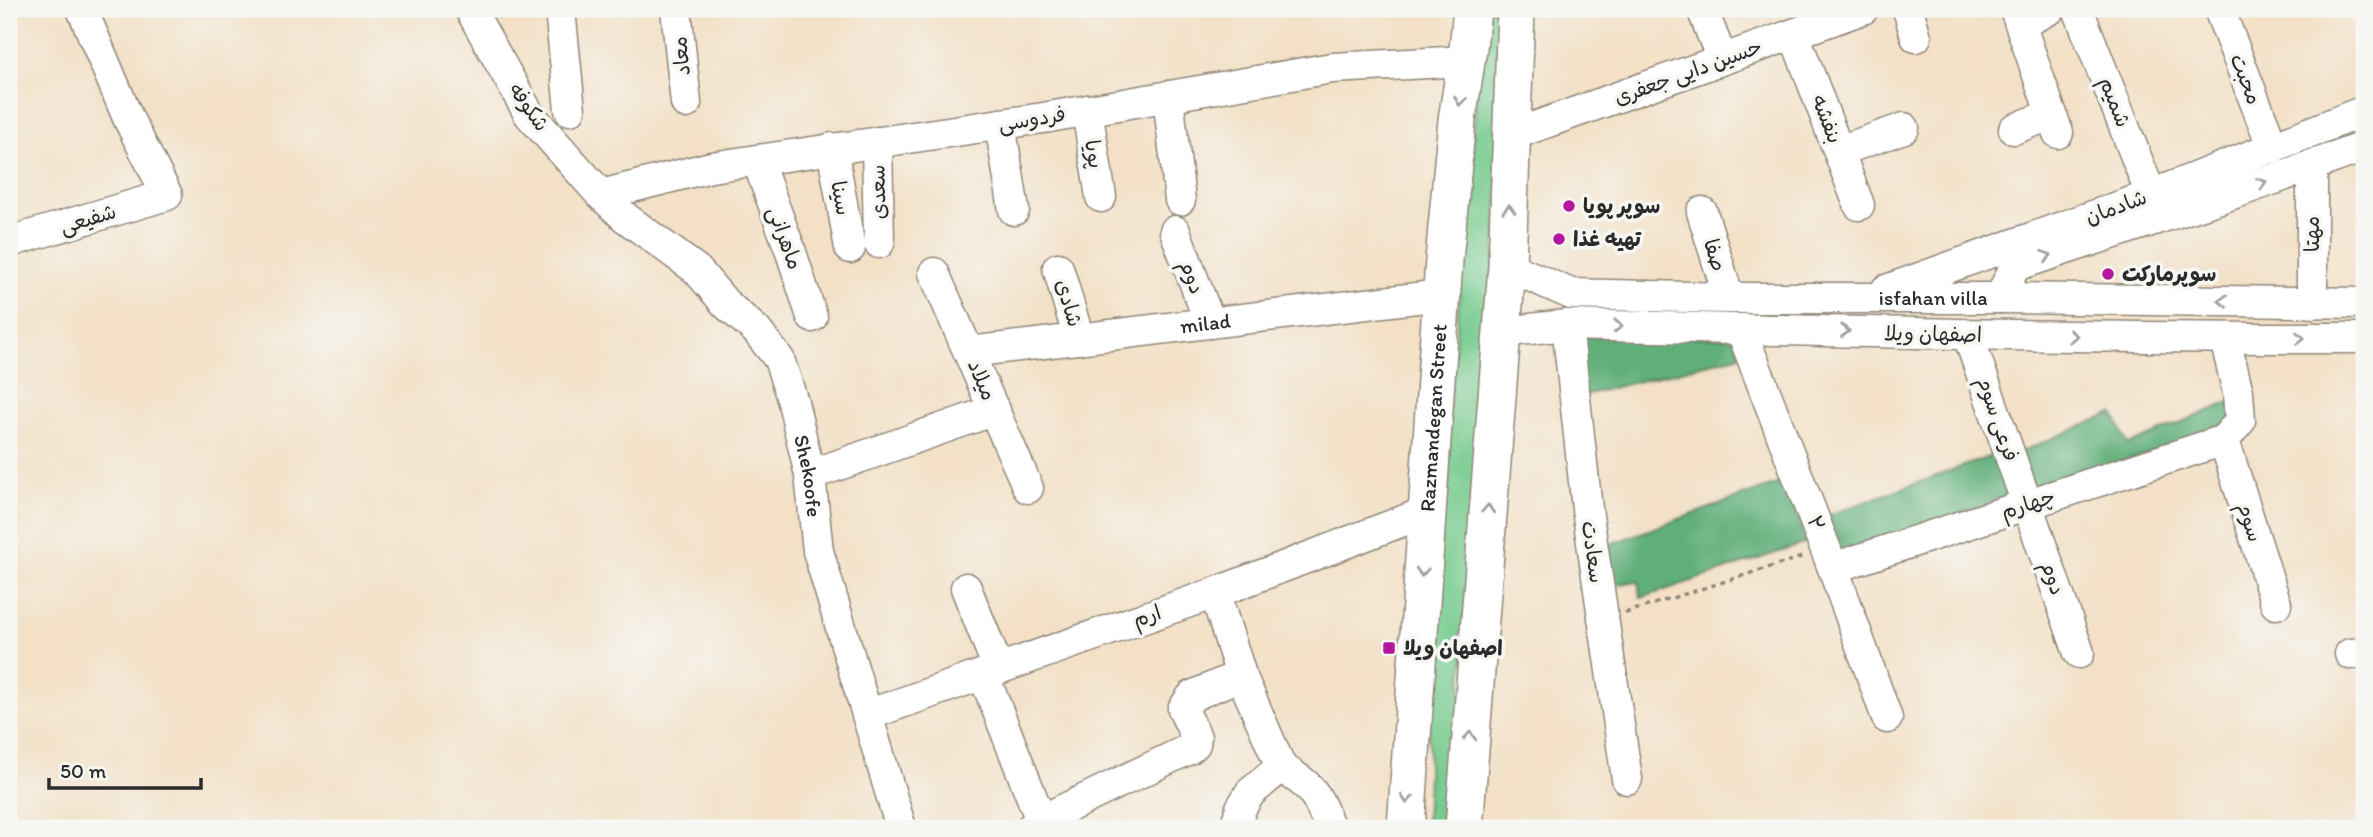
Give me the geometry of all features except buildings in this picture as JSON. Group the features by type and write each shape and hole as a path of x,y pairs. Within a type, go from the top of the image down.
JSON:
{"main road":[{"name":"Razmandegan Street","path":"1406,828 1441,295 1457,120 1472,9"},
{"path":"1464,828 1507,266 1516,9"}],"street":[{"name":"شفیعی","path":"9,242 167,195 128,118 82,9"},
{"name":"شکوفه","path":"470,9 529,114 601,195"},
{"path":"560,9 570,110"},
{"name":"معاد","path":"676,9 686,103"},
{"path":"1702,9 1722,59"},
{"path":"2014,128 2055,124 2018,17 2050,9"},
{"name":"شمیم","path":"2078,9 2151,195"},
{"name":"محبت","path":"2220,9 2273,148"},
{"name":"حسین دایی جعفری","path":"1512,135 1848,11"},
{"name":"بنفشه","path":"1794,33 1859,205"},
{"name":"فردوسی","path":"601,195 711,167 1000,124 1332,68 1466,61"},
{"path":"1168,96 1180,200"},
{"name":"پویا","path":"1087,110 1101,197"},
{"name":"شادمان","path":"1866,298 2151,195 2364,111"},
{"path":"1000,124 1014,209"},
{"path":"1839,150 1904,128"},
{"name":"سعدی","path":"877,142 879,243"},
{"name":"شادمان","path":"2000,298 2015,267 2364,147"},
{"name":"سینا","path":"832,148 850,248"},
{"name":"ماهرانی","path":"757,160 812,317"},
{"name":"مهتا","path":"2312,165 2312,303"},
{"name":"Shekoofe","path":"601,195 626,218 697,270 779,359 793,402 810,475 818,551 901,828"},
{"name":"صفا","path":"1702,212 1729,298"},
{"name":"دوم","path":"1175,231 1210,323"},
{"name":"isfahan villa","path":"1507,266 1571,294 1729,298 2000,298 2364,303"},
{"name":"شادی","path":"1058,268 1079,339"},
{"name":"میلاد","path":"934,273 1028,488"},
{"name":"milad","path":"970,352 1441,295"},
{"name":"اصفهان ویلا","path":"1501,332 1567,325 1968,335 2364,338"},
{"name":"سعادت","path":"1567,325 1587,509 1627,779"},
{"name":"۲","path":"1741,329 1830,559 1887,718"},
{"name":"فرعی سوم","path":"1968,335 2028,504"},
{"path":"2224,440 2240,421 2238,392 2225,339"},
{"path":"810,475 995,410"},
{"name":"چهارم","path":"1830,559 2028,504 2224,440"},
{"name":"سوم","path":"2224,440 2276,604"},
{"name":"دوم","path":"2028,504 2079,653"},
{"name":"ارم","path":"867,715 1214,593 1426,512"},
{"path":"966,587 991,672 1045,824 1189,749 1195,744 1196,737 1183,709 1186,702 1192,696 1241,675"},
{"path":"1214,593 1241,675 1280,767 1307,784 1320,800 1330,828"},
{"path":"1235,828 1241,808 1250,793 1280,767"}],"path":[{"path":"1603,620 1830,559"}],"green space":[{"path":"1484,9 1500,9 1497,220 1451,828 1426,828 1428,658"},
{"path":"1578,335 1734,338 1741,355 1585,395"},
{"path":"2230,402 2232,418 2217,433 2033,489 2020,452 2113,413 2128,445"},
{"path":"1999,453 2014,494 1841,557 1826,516"},
{"path":"1787,480 1806,543 1641,598 1638,581 1608,586 1602,547"}],"place":[{"name":"سوپر پویا","path":"1569,206"},
{"name":"تهیه غذا","path":"1559,239"},
{"name":"سوپرمارکت","path":"2108,274"},
{"name":"اصفهان ویلا","path":"1389,648"}]}
